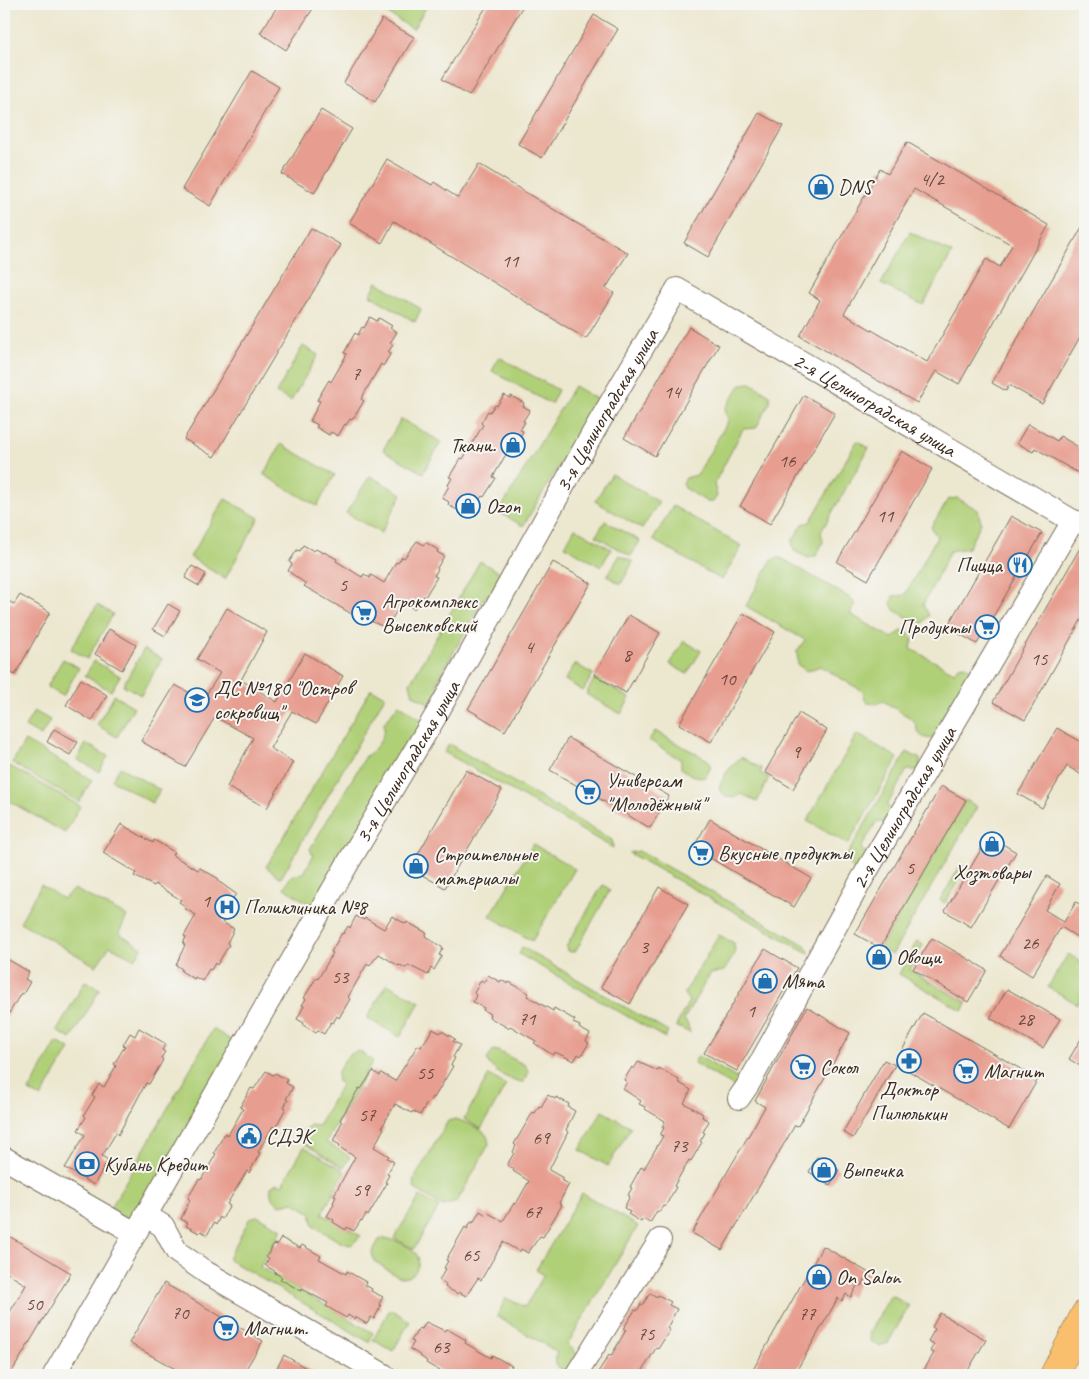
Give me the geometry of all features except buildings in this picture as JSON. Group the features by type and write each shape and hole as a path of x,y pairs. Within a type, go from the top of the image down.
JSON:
{"main road":[{"path":"1059,1365 1085,1314"},
{"path":"1059,1365 1085,1327"}],"street":[{"name":"2-я Целиноградская улица","path":"677,289 1079,522 862,880 739,1098"},
{"name":"3-я Целиноградская улица","path":"54,1375 348,863 435,717 594,431 677,289"},
{"path":"4,1158 140,1224 163,1226 177,1252 207,1273 384,1375"},
{"path":"576,1375 660,1240"}],"green space":[{"path":"377,4 428,4 413,29 375,6"},
{"path":"910,232 952,253 923,305 881,284"},
{"path":"377,282 421,309 415,322 370,295"},
{"path":"303,346 318,355 291,401 276,393"},
{"path":"499,357 558,390 551,404 492,371"},
{"path":"751,383 770,395 770,402 756,428 743,429 714,484 717,496 713,502 707,502 685,488 683,483 686,478 697,475 728,421 725,409 741,384"},
{"path":"574,386 598,400 523,526 499,512"},
{"path":"401,419 441,442 423,473 383,450"},
{"path":"857,441 869,448 821,532 823,542 816,556 808,558 794,551 792,541 803,524 810,522"},
{"path":"281,444 335,475 317,506 264,475"},
{"path":"612,474 659,502 642,529 595,501"},
{"path":"370,476 402,494 381,533 346,513"},
{"path":"957,498 978,510 981,523 968,548 950,551 923,605 929,615 923,623 916,622 894,610 891,603 893,596 905,595 937,537 931,527 949,499"},
{"path":"225,499 259,518 225,579 190,557"},
{"path":"673,506 742,546 722,580 653,540"},
{"path":"605,521 640,541 631,556 596,536"},
{"path":"575,528 611,549 601,567 565,546"},
{"path":"620,555 633,562 621,584 607,576"},
{"path":"775,558 781,558 850,598 855,604 850,614 892,638 903,630 909,634 913,639 911,649 954,672 959,666 965,665 973,671 940,737 931,739 924,737 918,732 916,724 909,717 883,701 876,704 867,703 864,698 864,692 820,666 807,671 798,665 797,651 805,640 746,606 771,561"},
{"path":"480,561 501,573 506,581 498,596 485,596 436,684 444,692 434,706 413,695 410,683"},
{"path":"97,605 113,614 87,659 71,649"},
{"path":"684,641 701,651 687,674 670,664"},
{"path":"144,649 162,659 141,695 123,685"},
{"path":"63,659 79,668 63,696 47,687"},
{"path":"94,661 120,676 111,691 85,676"},
{"path":"575,664 593,674 583,691 565,680"},
{"path":"595,678 630,698 621,714 586,694"},
{"path":"371,689 385,696 281,878 266,867"},
{"path":"114,695 134,707 117,737 97,725"},
{"path":"399,704 424,722 314,907 284,888 291,876 304,873 313,856 310,849 366,756 380,742 384,723"},
{"path":"34,711 50,720 41,736 25,727"},
{"path":"655,731 708,760 711,767 705,778 691,775 681,768 681,760 649,740"},
{"path":"857,734 898,758 848,844 807,821"},
{"path":"25,741 92,780 79,802 12,763"},
{"path":"86,744 108,756 99,772 77,759"},
{"path":"449,744 612,840 613,848 444,752"},
{"path":"907,752 920,759 920,770 907,770 887,805 891,811 887,823 877,821 861,848 868,855 855,870 848,864 847,855"},
{"path":"741,757 762,769 760,773 769,777 757,802 742,794 735,798 726,796 719,790 727,772"},
{"path":"10,766 80,806 65,833 4,798 4,777"},
{"path":"120,767 160,790 152,803 112,780"},
{"path":"966,800 977,807 892,955 880,948"},
{"path":"533,844 575,869 532,941 490,916"},
{"path":"639,851 805,945 810,954 629,853"},
{"path":"961,865 966,868 945,903 940,900"},
{"path":"41,885 63,899 74,889 127,916 119,933 142,948 135,959 110,946 96,966 20,922"},
{"path":"604,885 610,890 575,952 567,950 566,947"},
{"path":"719,935 734,943 735,954 724,971 710,974 684,1019 690,1033 676,1026 689,1001 684,994"},
{"path":"917,941 923,945 910,970 967,1003 963,1011 899,974"},
{"path":"522,947 668,1032 665,1038 519,954"},
{"path":"1068,954 1085,964 1085,990 1077,1004 1048,987"},
{"path":"85,981 100,989 71,1039 57,1031"},
{"path":"387,984 420,1002 400,1037 367,1018"},
{"path":"213,1029 234,1042 136,1216 126,1220 110,1209"},
{"path":"57,1042 70,1049 41,1098 29,1091"},
{"path":"493,1050 525,1065 528,1071 527,1077 523,1082 508,1078 497,1072 489,1064 487,1060"},
{"path":"359,1051 373,1061 326,1142 350,1157 344,1168 305,1144 301,1138 303,1131 310,1125 318,1126 341,1085 338,1082 337,1074 343,1063 350,1054"},
{"path":"698,1056 740,1080 736,1088 694,1063"},
{"path":"489,1075 506,1085 481,1129 464,1119"},
{"path":"602,1111 631,1127 608,1166 580,1150"},
{"path":"455,1119 468,1123 485,1133 489,1144 457,1202 443,1206 415,1189 413,1181 448,1121"},
{"path":"304,1147 345,1171 322,1214 361,1236 351,1245 342,1243 315,1227 311,1213 293,1202 281,1205 272,1198 271,1187 276,1183 282,1185"},
{"path":"582,1193 638,1226 567,1345 574,1350 578,1357 568,1371 561,1369 557,1365 555,1359 557,1352 497,1316 506,1298 525,1307 544,1275 536,1270"},
{"path":"420,1196 439,1207 414,1249 394,1238"},
{"path":"257,1216 282,1229 260,1267 373,1333 369,1342 228,1259 250,1218"},
{"path":"384,1238 403,1244 416,1253 419,1261 415,1272 405,1277 398,1276 374,1261 372,1252 379,1240"},
{"path":"891,1295 909,1306 888,1343 879,1346 871,1342 869,1333"},
{"path":"390,1309 410,1321 393,1351 373,1340"}],"place":[{"name":"DNS","path":"821,187"},
{"name":"Ткани.","path":"513,445"},
{"name":"Ozon","path":"468,506"},
{"name":"Пицца","path":"1020,565"},
{"name":"Агрокомплекс Выселковский","path":"364,613"},
{"name":"Продукты","path":"987,627"},
{"name":"ДС №180 \"Остров сокровищ\"","path":"197,700"},
{"name":"Универсам \"Молодёжный\"","path":"588,792"},
{"name":"Хозтовары","path":"992,844"},
{"name":"Вкусные продукты","path":"701,853"},
{"name":"Строительные материалы","path":"416,866"},
{"name":"Поликлиника №8","path":"227,907"},
{"name":"Овощи","path":"879,957"},
{"name":"Мята","path":"765,981"},
{"name":"Доктор Пилюлькин","path":"909,1061"},
{"name":"Сокол","path":"803,1067"},
{"name":"Магнит","path":"966,1071"},
{"name":"СДЭК","path":"249,1136"},
{"name":"Кубань Кредит","path":"87,1164"},
{"name":"Выпечка","path":"824,1170"},
{"name":"On Salon","path":"819,1277"},
{"name":"Магнит.","path":"226,1328"}]}
